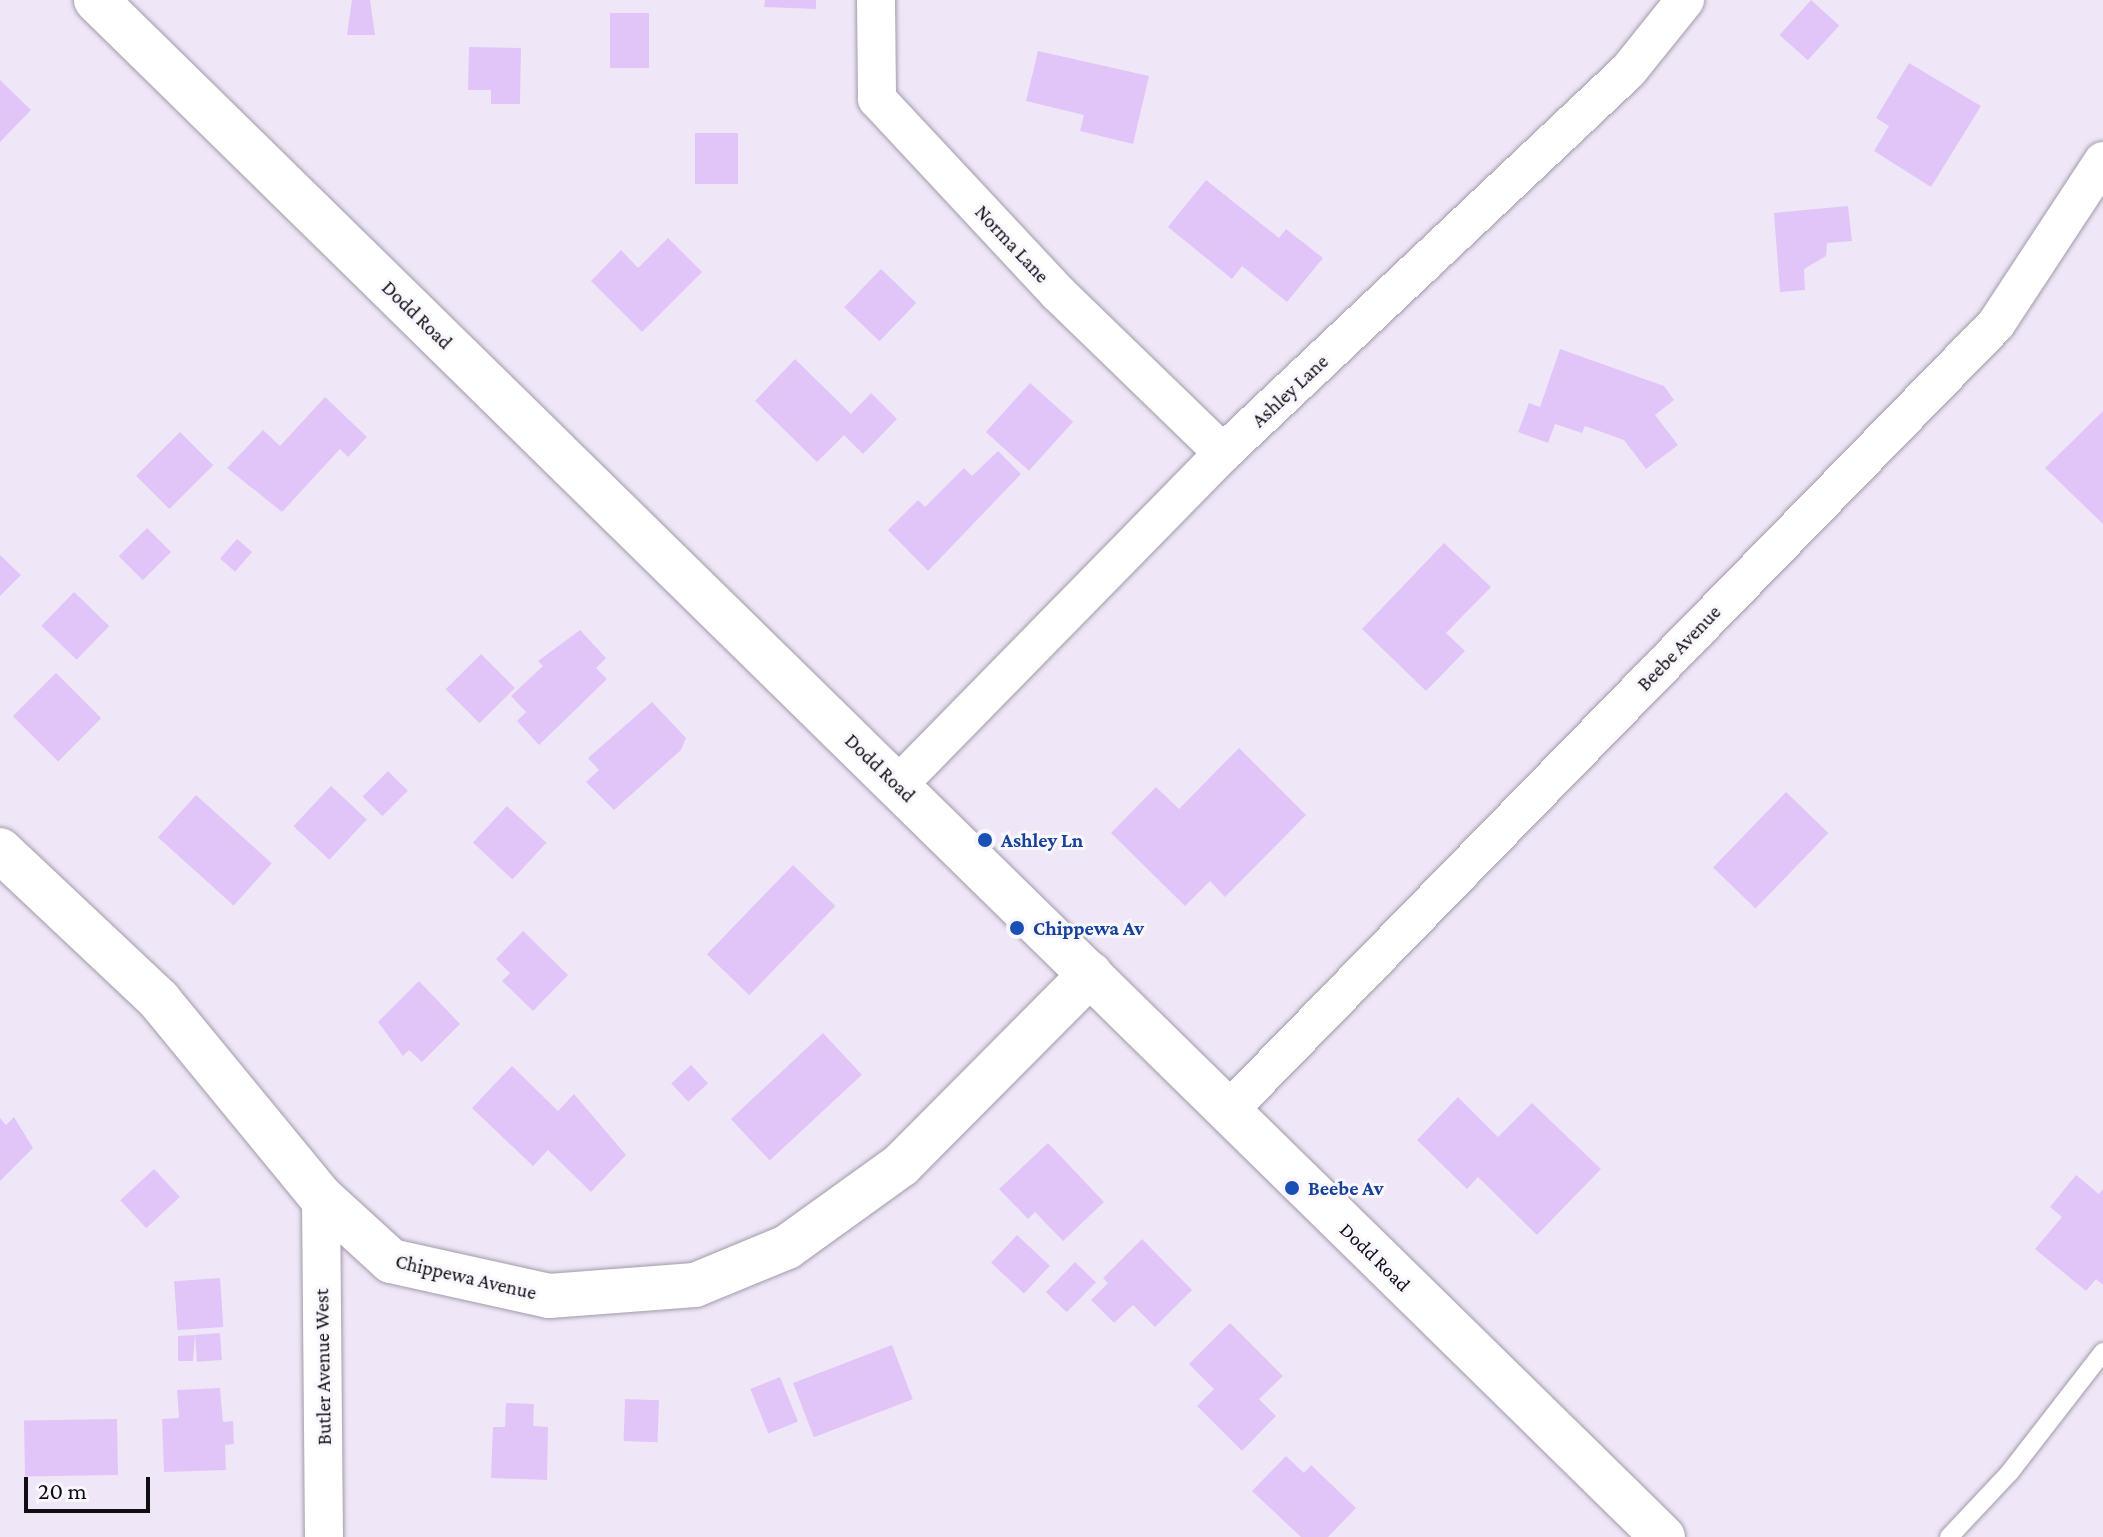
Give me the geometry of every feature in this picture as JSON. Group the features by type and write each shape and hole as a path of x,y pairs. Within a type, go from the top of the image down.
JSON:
{"main road":[{"name":"Dodd Road","path":"96,0 1663,1537"},
{"name":"Chippewa Avenue","path":"0,850 159,1000 321,1197 391,1261 549,1296 695,1285 787,1247 901,1165 1091,974"}],"street":[{"name":"Norma Lane","path":"876,0 877,99 1058,293 1223,453"},
{"name":"Ashley Lane","path":"897,786 1223,453 1605,93 1685,0"},
{"name":"Beebe Avenue","path":"1227,1112 1996,324 2103,161"},
{"name":"Butler Avenue West","path":"321,1197 324,1537"}],"lane":[{"path":"1949,1537 2010,1472 2103,1352"}],"building":[{"path":"352,0 370,0 375,35 347,35"},
{"path":"765,0 816,0 816,9 764,7"},
{"path":"1811,0 1839,25 1808,60 1780,35"},
{"path":"610,13 649,13 649,68 610,68"},
{"path":"469,47 521,48 520,104 491,104 491,90 468,90"},
{"path":"1038,51 1149,76 1133,144 1080,131 1084,115 1026,101"},
{"path":"1909,63 1981,106 1931,187 1874,151 1889,126 1876,118"},
{"path":"0,80 31,110 0,142"},
{"path":"695,133 738,133 738,184 695,184"},
{"path":"1206,180 1279,238 1286,229 1323,258 1287,302 1242,266 1232,279 1168,227"},
{"path":"1848,206 1852,241 1827,243 1826,256 1804,269 1805,290 1780,292 1774,213"},
{"path":"668,238 702,272 642,332 591,281 621,250 638,268"},
{"path":"881,269 916,303 879,341 844,307"},
{"path":"1560,349 1664,386 1674,400 1655,415 1678,445 1646,469 1624,440 1585,426 1582,433 1555,424 1548,443 1518,432 1529,403 1540,407"},
{"path":"795,359 851,414 871,393 897,419 863,454 844,435 817,462 755,401"},
{"path":"1030,383 1073,422 1029,471 986,432"},
{"path":"325,397 367,437 348,457 340,449 282,512 227,468 263,430 280,446"},
{"path":"2103,411 2103,524 2045,468"},
{"path":"180,432 213,465 169,509 136,476"},
{"path":"998,451 1021,474 928,571 888,530 918,500 925,507 964,468 972,476"},
{"path":"147,528 171,552 143,580 119,556"},
{"path":"237,539 252,552 235,572 220,559"},
{"path":"1444,543 1491,587 1446,633 1465,651 1426,691 1362,629"},
{"path":"0,555 21,575 0,596"},
{"path":"74,592 109,626 77,660 41,626"},
{"path":"580,630 606,658 596,668 607,679 539,745 517,721 526,712 511,696 543,666 538,661"},
{"path":"481,654 515,688 480,723 446,689"},
{"path":"56,673 101,718 58,761 13,716"},
{"path":"652,702 686,738 681,750 614,810 586,782 599,770 588,758"},
{"path":"1239,748 1306,815 1225,897 1210,881 1185,906 1111,833 1156,787 1179,809"},
{"path":"388,771 408,791 382,816 363,796"},
{"path":"331,786 367,819 329,860 293,826"},
{"path":"1786,792 1828,833 1756,909 1713,868"},
{"path":"196,795 272,863 234,906 158,837"},
{"path":"507,806 546,843 512,879 473,843"},
{"path":"793,865 835,906 749,995 707,954"},
{"path":"523,931 568,975 533,1011 502,981 510,973 496,959"},
{"path":"419,981 460,1024 422,1062 409,1050 403,1056 378,1022"},
{"path":"823,1033 862,1075 770,1161 731,1119"},
{"path":"691,1065 708,1083 688,1102 671,1083"},
{"path":"512,1066 558,1111 574,1094 626,1155 591,1192 548,1150 533,1166 472,1108"},
{"path":"1458,1097 1498,1137 1532,1103 1601,1169 1537,1235 1478,1177 1467,1189 1417,1140"},
{"path":"14,1117 33,1148 0,1181 0,1118 6,1125"},
{"path":"1048,1143 1104,1202 1063,1241 1035,1212 1028,1219 999,1189"},
{"path":"154,1169 180,1197 146,1228 120,1200"},
{"path":"2076,1175 2099,1194 2103,1189 2103,1285 2096,1279 2086,1291 2035,1249 2062,1217 2050,1207"},
{"path":"1017,1235 1050,1266 1024,1293 991,1263"},
{"path":"1142,1239 1192,1290 1155,1327 1133,1305 1114,1323 1091,1300 1108,1283 1103,1278"},
{"path":"1075,1262 1096,1282 1067,1312 1046,1292"},
{"path":"220,1278 223,1327 178,1330 174,1281"},
{"path":"1230,1323 1283,1376 1259,1399 1276,1416 1242,1451 1197,1406 1214,1389 1189,1364"},
{"path":"220,1333 222,1360 197,1362 195,1335"},
{"path":"195,1335 193,1361 178,1361 178,1336"},
{"path":"892,1345 913,1399 814,1437 793,1383"},
{"path":"780,1377 798,1422 768,1433 750,1389"},
{"path":"220,1388 223,1422 233,1421 234,1444 225,1445 226,1470 164,1472 162,1419 179,1418 177,1390"},
{"path":"625,1399 659,1400 658,1442 624,1441"},
{"path":"506,1403 534,1404 533,1426 548,1427 547,1480 491,1478 493,1427 505,1427"},
{"path":"117,1419 118,1475 25,1477 24,1421"},
{"path":"1286,1456 1304,1473 1311,1465 1356,1508 1328,1537 1301,1537 1252,1491"}],"place":[{"name":"Ashley Ln","path":"985,840"},
{"name":"Chippewa Av","path":"1017,928"},
{"name":"Beebe Av","path":"1292,1188"}]}
